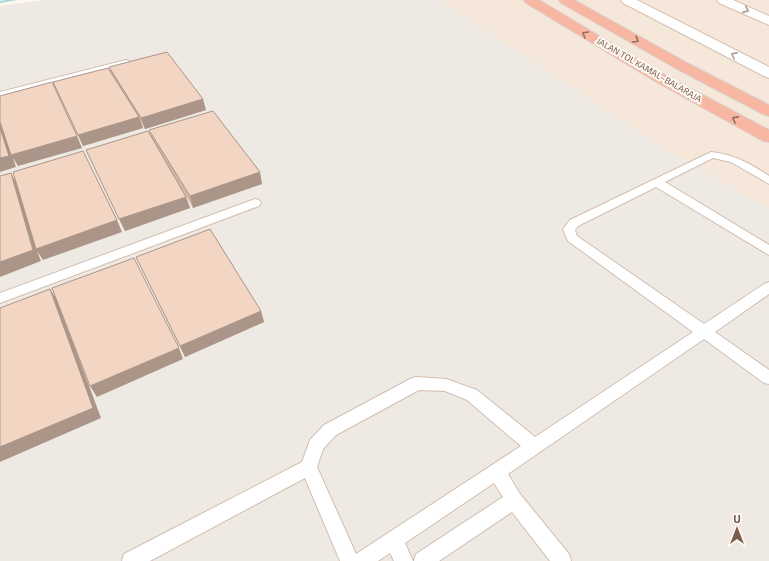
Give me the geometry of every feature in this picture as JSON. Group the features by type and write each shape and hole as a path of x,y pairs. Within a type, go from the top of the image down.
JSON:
{"highway":[{"name":"JALAN TOL KAMAL–BALARAJA","path":"530,0 658,77 769,137"},
{"name":"JALAN TOL KAMAL–BALARAJA","path":"565,0 684,68 769,111"}],"main road":[{"path":"627,0 769,73"},
{"path":"723,0 769,21"}],"lane":[{"path":"0,95 138,60"},
{"path":"769,181 734,159 723,155 711,155 574,223 569,229 572,238 769,378"},
{"path":"657,182 769,251"},
{"path":"0,298 255,203"},
{"path":"362,561 497,472 769,287"},
{"path":"349,561 309,467 316,445 330,430 417,383 446,385 472,395 534,447"},
{"path":"131,561 309,467"},
{"path":"497,472 514,500 562,561"},
{"path":"423,561 514,500"},
{"path":"394,541 404,561"}],"shaded area":[{"path":"44,0 439,0 678,157 769,208 769,561 0,561 0,6"},
{"path":"439,0 769,0 769,208 678,157"}],"building":[{"path":"167,52 203,99 141,118 109,67"},
{"path":"108,68 139,117 78,135 53,82"},
{"path":"52,82 77,136 11,155 0,122 0,96"},
{"path":"213,111 260,172 190,196 149,130"},
{"path":"0,128 9,156 0,158"},
{"path":"148,131 186,197 119,219 86,150"},
{"path":"83,151 117,220 36,249 13,172"},
{"path":"11,173 33,250 0,262 0,176"},
{"path":"210,229 261,311 180,346 136,257"},
{"path":"134,258 179,348 90,386 52,288"},
{"path":"50,289 93,408 0,447 0,308"}],"waterway":[{"path":"0,2 15,0"}]}
